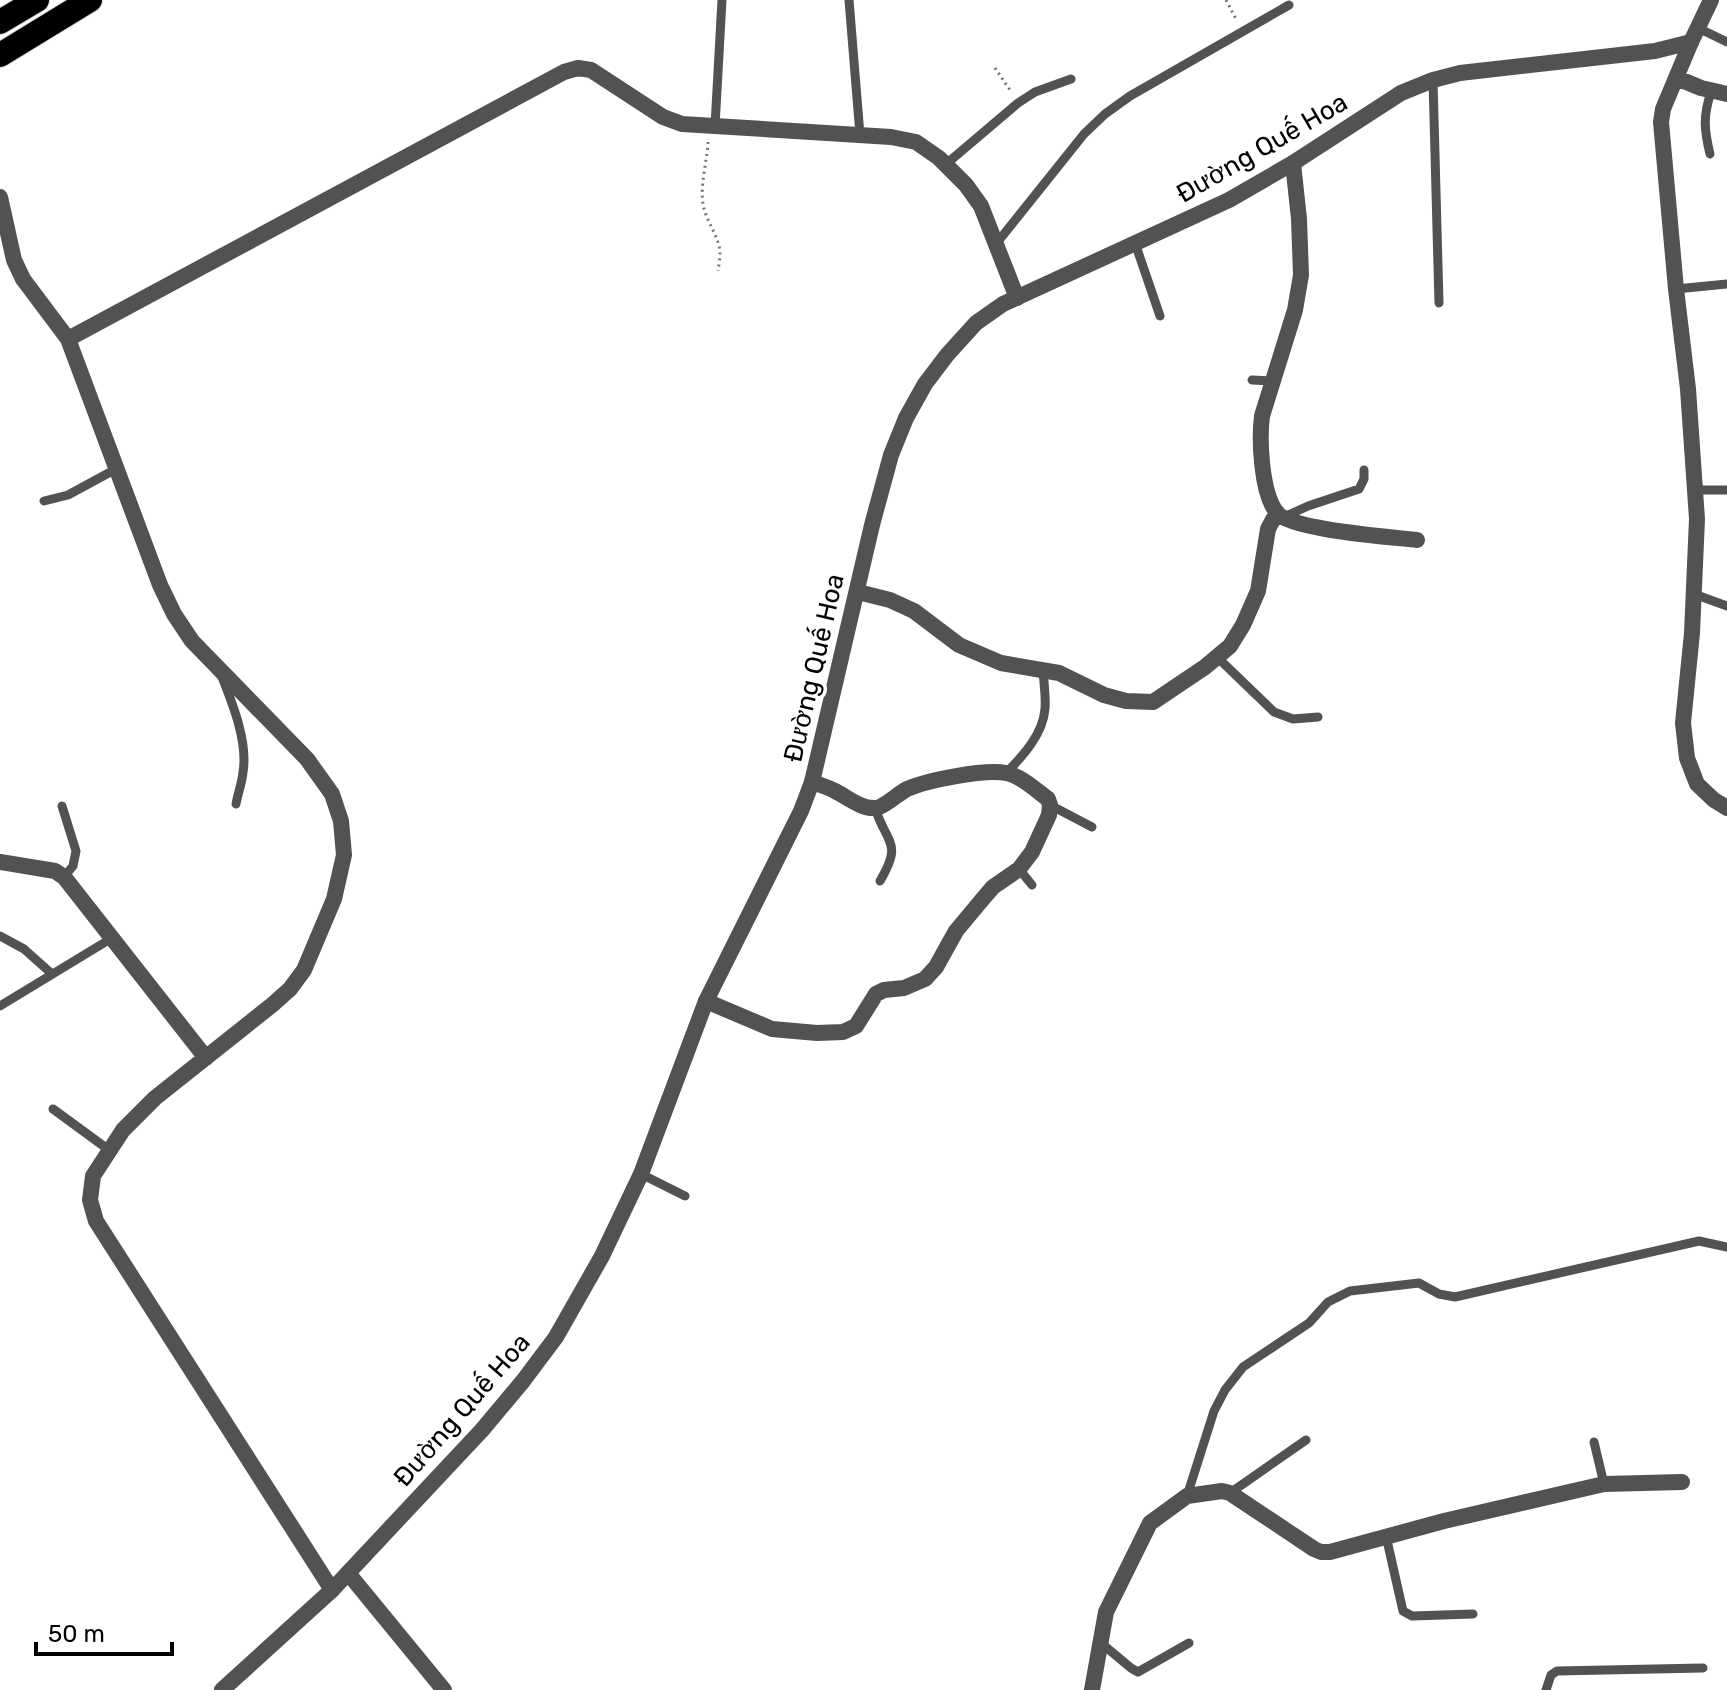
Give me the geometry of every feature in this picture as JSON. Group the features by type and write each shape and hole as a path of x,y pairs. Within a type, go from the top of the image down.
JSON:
{"highway":[{"path":"0,22 37,0"},
{"path":"0,55 90,0"}],"street":[{"path":"1711,0 1663,109 1661,122 1688,389 1697,519 1692,633 1683,723 1687,758 1697,784 1727,808"},
{"name":"Đường Quế Hoa","path":"222,1690 332,1590 482,1430 556,1337 602,1256 641,1174 706,1001 795,824 812,782 891,455 906,418 947,355 976,323 1003,304 1229,200 1401,93 1460,73 1655,51 1695,35"},
{"path":"68,339 564,72 578,68 591,70 663,117 682,124 891,137 916,142 966,185 981,206 1017,298"},
{"path":"1677,78 1719,93"},
{"path":"1293,163 1301,275 1295,310 1262,416 1262,470 1268,492 1280,515 1293,522 1417,540"},
{"path":"0,197 3,229 14,260 23,279 68,339 160,585 174,614 192,641 307,759 332,794 341,821 344,855 334,899 304,970 290,989 272,1005 155,1098 123,1130 93,1176 90,1200 96,1221 332,1590"},
{"path":"858,592 890,600 914,611 959,645 1001,663 1059,673 1104,695 1126,701 1153,702 1230,646 1258,591 1268,529 1280,515"},
{"path":"706,1001 772,1029 817,1033 843,1032 856,1026 876,994 904,988 925,979 936,967 956,931 981,901 993,887 1019,869 1032,852 1049,815 1048,799 1006,773 922,783 875,808 857,804 836,791 812,782"},
{"path":"0,862 55,871 64,877 206,1058"},
{"path":"1092,1690 1106,1612 1150,1523 1187,1496 1236,1489 1303,1542 1321,1552 1330,1552 1604,1484 1682,1482"},
{"path":"348,1573 444,1690"}],"lane":[{"path":"712,126 722,0"},
{"path":"849,0 860,135"},
{"path":"996,244 1084,134 1105,114 1130,96 1289,5"},
{"path":"1695,35 1727,42"},
{"path":"945,165 1018,103 1035,92 1071,79"},
{"path":"1433,80 1439,303"},
{"path":"1710,154 1704,127 1705,110 1719,93"},
{"path":"1135,243 1160,316"},
{"path":"1676,289 1727,284"},
{"path":"1252,380 1273,381"},
{"path":"44,501 68,495 116,469"},
{"path":"1280,515 1359,489 1364,470"},
{"path":"1695,490 1727,490"},
{"path":"1694,594 1727,606"},
{"path":"1217,657 1274,712 1293,719 1318,717"},
{"path":"218,667 234,712 243,751 244,770 236,804"},
{"path":"1006,773 1026,751 1042,725 1045,708 1043,671"},
{"path":"1050,805 1092,827"},
{"path":"62,806 76,851 73,866 64,877"},
{"path":"875,808 892,847 891,862 880,881"},
{"path":"1019,869 1032,885"},
{"path":"0,936 24,949 52,974"},
{"path":"0,1006 112,938"},
{"path":"53,1109 109,1150"},
{"path":"641,1174 685,1196"},
{"path":"1187,1496 1214,1411 1243,1367 1309,1323 1328,1302 1350,1291 1419,1283 1439,1294 1455,1297 1699,1241 1727,1247"},
{"path":"1236,1489 1306,1440"},
{"path":"1594,1442 1604,1484"},
{"path":"1386,1536 1403,1611 1412,1616 1473,1614"},
{"path":"1101,1643 1138,1672 1189,1643"},
{"path":"1546,1690 1551,1675 1557,1671 1703,1668"}],"path":[{"path":"1226,0 1242,32"},
{"path":"995,68 1018,103"},
{"path":"712,126 703,203 720,251 718,271"}]}
